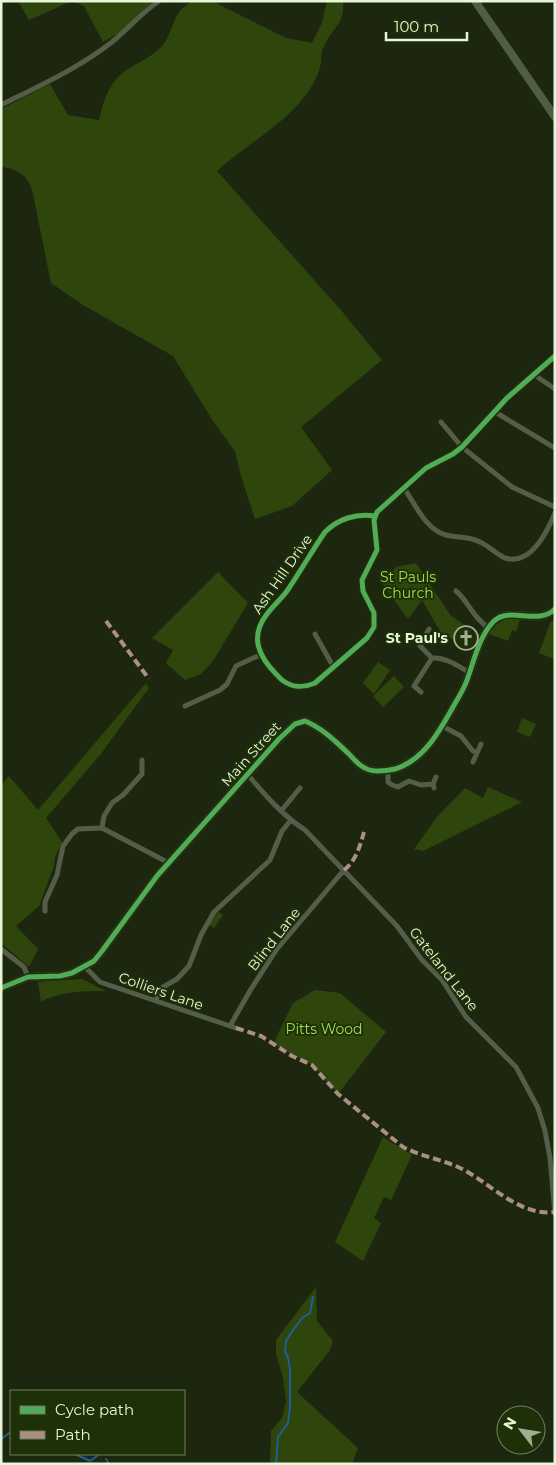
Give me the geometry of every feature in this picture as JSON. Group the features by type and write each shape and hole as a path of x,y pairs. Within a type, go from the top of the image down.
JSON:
{"street":[{"path":"1,105 62,74 112,42 145,10 158,1"},
{"path":"475,1 555,116"},
{"path":"184,706 220,690 227,684 236,666 260,654 283,681 299,687 308,686 315,683 334,668 367,638 374,627 374,613 362,586 363,574 377,546 374,524 375,516 431,464 462,447 507,398 555,356"},
{"path":"533,374 555,388"},
{"path":"495,412 555,448"},
{"path":"441,422 462,447 512,487 555,508"},
{"path":"404,488 433,530 445,535 476,540 507,558 521,557 536,546 548,530 555,514"},
{"name":"Ash Hill Drive","path":"260,654 257,644 261,622 287,590 325,532 342,519 366,515 375,516"},
{"path":"456,591 482,624 488,628"},
{"path":"436,777 434,786 421,785 409,781 398,787 388,782 388,771 410,762 419,755 442,726 464,688 478,650 488,628 493,622 502,616 545,616 555,609"},
{"path":"428,628 420,646 432,658 438,658 455,664 470,673"},
{"path":"315,634 334,668"},
{"path":"421,692 414,686 432,658"},
{"name":"Main Street","path":"1,988 28,977 60,976 72,973 94,961 169,863 289,728 301,721 309,723 330,736 365,768 388,771"},
{"path":"442,726 461,736 473,751 477,753"},
{"path":"473,762 481,744"},
{"path":"102,828 104,816 112,803 123,795 142,774 142,760"},
{"name":"Gateland Lane","path":"248,775 290,820 305,830 397,926 422,960 442,980 457,1004 476,1028 516,1067 538,1108 545,1131 550,1158 555,1214"},
{"path":"281,811 300,788"},
{"path":"156,1002 159,991 177,979 189,966 201,935 214,912 270,860 282,831 290,820"},
{"path":"46,911 45,902 57,875 63,846 78,829 102,828 169,863"},
{"name":"Blind Lane","path":"233,1027 251,989 277,949 344,870"},
{"path":"2,950 24,967 28,977"},
{"name":"Colliers Lane","path":"84,967 100,982 233,1027"}],"green space":[{"path":"18,1 72,1 29,20"},
{"path":"73,1 153,1 119,33 103,42 84,6"},
{"path":"194,1 212,1 286,38 312,43 322,23 327,1 343,1 340,21 327,39 319,71 308,92 299,104 277,124 217,171 340,309 382,360 301,427 332,470 292,506 255,519 235,451 213,421 173,356 83,305 51,283 32,189 27,179 20,173 1,166 1,109 50,84 68,115 99,120 106,96 112,85 125,71 161,47 181,10"},
{"name":"St Pauls Church","path":"416,563 451,616 480,635 472,651 440,631 422,600 408,619 383,585 396,567"},
{"path":"218,572 248,603 213,661 201,674 185,680 166,663 173,650 152,638"},
{"path":"511,618 520,619 516,632 512,630 508,641 489,634 498,624"},
{"path":"551,621 555,623 554,659 539,653"},
{"path":"378,662 390,670 374,694 363,683"},
{"path":"394,676 404,687 383,707 373,696"},
{"path":"146,683 149,688 100,755 46,818 62,842 55,857 54,866 39,906 16,926 38,949 29,967 1,943 1,786 9,776 38,810"},
{"path":"522,718 536,724 530,737 517,732"},
{"path":"488,787 522,802 423,851 414,849 437,817 465,788 483,798"},
{"path":"218,912 223,915 214,928 209,925"},
{"path":"82,979 106,991 64,994 41,1002 38,982"},
{"name":"Pitts Wood","path":"315,990 340,993 386,1032 338,1094 312,1065 273,1044 293,1003"},
{"path":"383,1137 412,1155 391,1200 384,1197 374,1218 381,1223 363,1261 335,1242"},
{"path":"316,1287 317,1321 333,1341 330,1350 297,1392 358,1448 352,1464 270,1464 271,1431 282,1418 286,1402 283,1377 276,1354 276,1340"}],"waterway":[{"path":"276,1464 278,1437 288,1423 290,1406 290,1369 285,1351 286,1341 302,1318 310,1313 313,1297"},
{"path":"1,1439 10,1433"},
{"path":"77,1455 90,1461 97,1456"},
{"path":"106,1459 109,1464"}],"marked path":[{"path":"106,621 149,679"},
{"path":"344,870 355,858 364,832"},
{"path":"236,1028 261,1036 292,1056 312,1065 338,1094 403,1147 458,1167 528,1209 554,1212"}],"cycle path":[{"path":"375,516 354,516 330,527 287,591 262,622 258,631 258,646 261,654 265,661 285,682 294,686 305,686 315,683 367,638 374,627 374,613 363,591 362,580 377,550 374,520 377,512 426,468 453,454 462,447 507,398 555,356"},
{"path":"1,988 28,977 60,976 72,973 94,961 157,876 279,739 295,724 305,721 317,727 333,739 362,767 368,770 388,770 405,765 430,744 442,726 464,687 484,634 494,621 508,615 541,616 555,609"}],"place":[{"name":"St Paul's","path":"466,638"}]}
